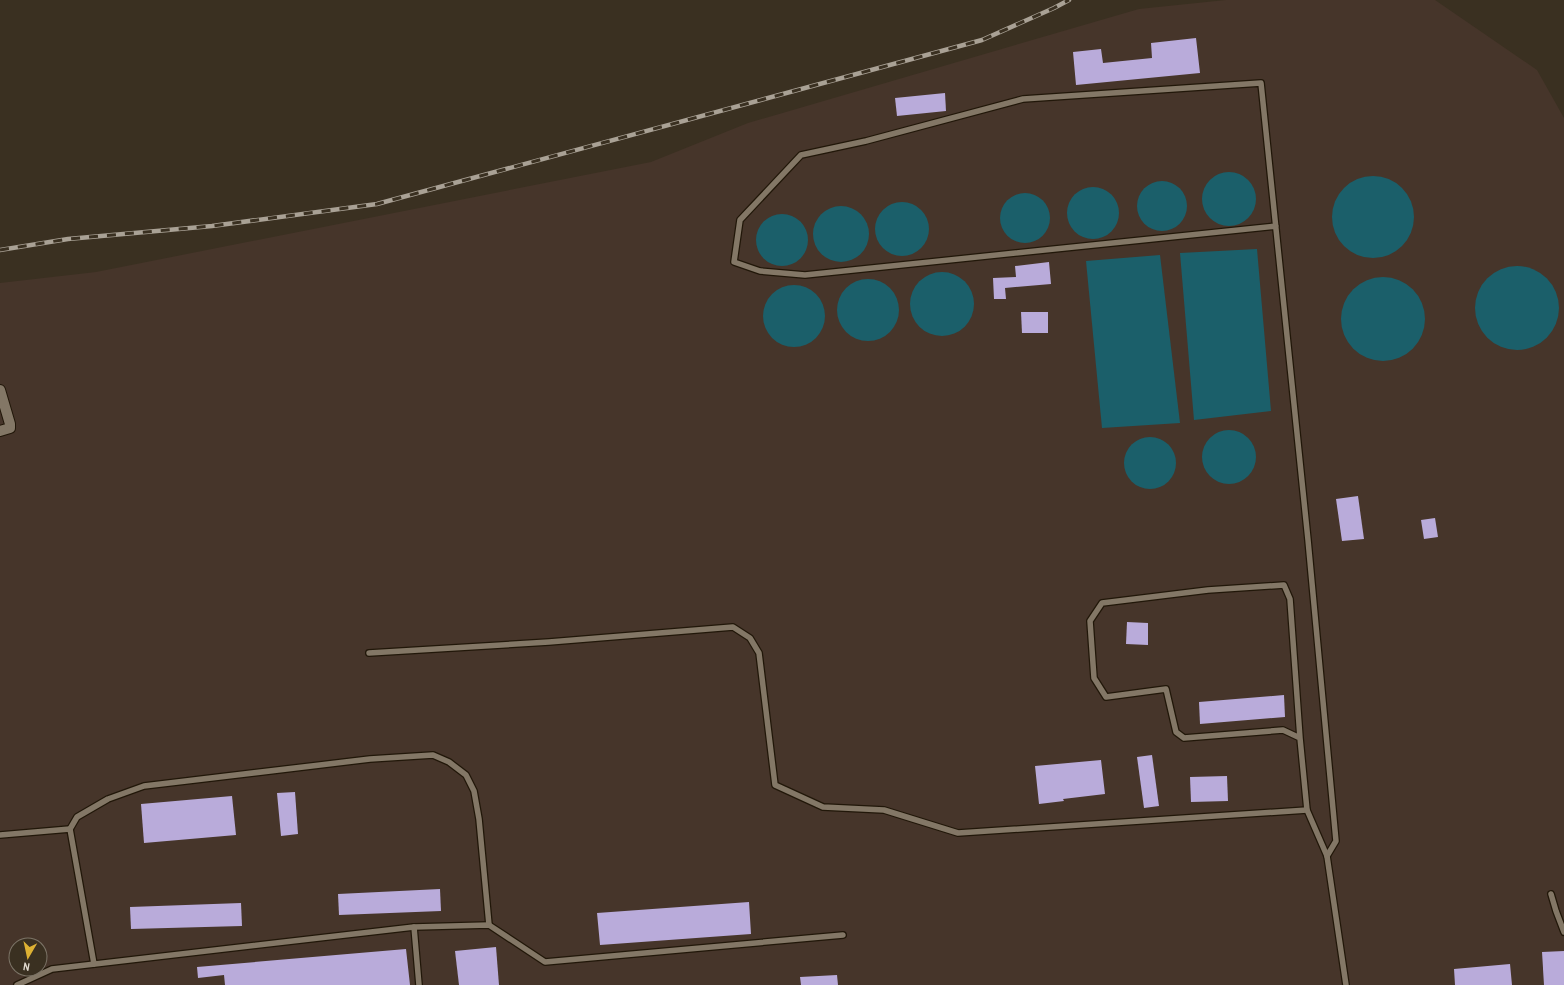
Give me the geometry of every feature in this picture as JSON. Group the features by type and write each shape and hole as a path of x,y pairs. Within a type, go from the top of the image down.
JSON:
{"street":[{"path":"0,390 10,428 0,431"}],"lane":[{"path":"1276,226 805,275 760,271 734,262 740,220 800,155 866,141 1023,99 1260,82 1276,226 1308,540 1336,842 1327,856"},
{"path":"1300,738 1283,730 1184,738 1176,732 1166,689 1106,697 1094,678 1090,621 1102,603 1208,590 1284,585 1290,599 1307,810 1327,856 1346,985"},
{"path":"368,653 549,642 733,627 750,638 759,653 775,785 823,807 884,810 958,833 1307,810"},
{"path":"94,964 70,829 77,817 108,799 144,786 363,760 433,755 449,762 466,775 474,792 479,819 489,925"},
{"path":"0,836 70,829"},
{"path":"1551,894 1564,932"},
{"path":"17,985 52,969 414,927 489,925 545,962 842,935"},
{"path":"414,927 419,985"}],"shaded area":[{"path":"1226,0 1435,0 1537,70 1564,118 1564,985 0,985 0,283 96,272 651,162 748,123 1139,9"}],"water":[{"path":"1229,172 1239,174 1248,180 1254,189 1256,199 1254,209 1248,218 1239,224 1229,226 1219,224 1210,218 1204,209 1202,199 1204,189 1210,180 1219,174"},
{"path":"1373,176 1389,179 1402,188 1411,201 1414,217 1411,233 1402,246 1389,255 1373,258 1357,255 1344,246 1335,233 1332,217 1335,201 1344,188 1357,179"},
{"path":"1167,181 1172,182 1180,188 1186,196 1186,216 1180,224 1172,230 1157,231 1152,230 1144,224 1138,216 1137,201 1138,196 1144,188 1152,182"},
{"path":"1093,187 1103,189 1111,195 1117,203 1119,213 1117,223 1111,231 1103,237 1093,239 1083,237 1075,231 1069,223 1067,213 1069,203 1075,195 1083,189"},
{"path":"1020,193 1030,193 1043,200 1050,213 1050,223 1043,236 1030,243 1020,243 1011,239 1004,232 1000,223 1000,213 1004,204 1011,197"},
{"path":"897,202 907,202 917,206 925,214 929,224 929,234 925,244 917,252 907,256 897,256 887,252 879,244 875,234 875,224 879,214 887,206"},
{"path":"841,206 852,208 861,214 867,223 869,234 867,245 861,254 852,260 841,262 830,260 821,254 815,245 813,234 815,223 821,214 830,208"},
{"path":"782,214 792,216 800,222 806,230 808,240 806,250 800,258 792,264 782,266 772,264 764,258 758,250 756,240 758,230 764,222 772,216"},
{"path":"1257,249 1271,411 1194,420 1180,253"},
{"path":"1160,255 1180,423 1102,428 1086,261"},
{"path":"1517,266 1533,269 1547,278 1556,292 1559,308 1556,324 1547,338 1533,347 1517,350 1501,347 1487,338 1478,324 1475,308 1478,292 1487,278 1501,269"},
{"path":"942,272 954,274 965,281 972,292 974,304 972,316 965,327 954,334 942,336 930,334 919,327 912,316 910,304 912,292 919,281 930,274"},
{"path":"1383,277 1391,278 1406,284 1418,296 1424,311 1424,327 1418,342 1406,354 1391,360 1383,361 1375,360 1360,354 1348,342 1342,327 1341,319 1342,311 1348,296 1360,284 1375,278"},
{"path":"862,279 874,279 890,288 897,298 899,310 897,322 890,332 874,341 862,341 851,336 842,327 837,316 837,304 842,293 851,284"},
{"path":"788,285 800,285 816,294 823,304 825,316 823,328 816,338 800,347 788,347 777,342 768,333 763,322 763,310 768,299 777,290"},
{"path":"1224,430 1234,430 1248,438 1254,447 1256,457 1254,467 1248,476 1234,484 1224,484 1214,479 1207,472 1202,462 1202,452 1207,442 1214,435"},
{"path":"1150,437 1164,441 1172,449 1176,463 1172,477 1164,485 1150,489 1136,485 1128,477 1124,463 1128,449 1136,441"}],"building":[{"path":"1196,38 1200,73 1076,85 1073,52 1101,49 1103,63 1152,58 1151,43"},
{"path":"945,93 946,111 897,116 895,98"},
{"path":"1049,262 1051,284 1005,288 1006,299 994,299 993,278 1016,277 1015,266"},
{"path":"1021,312 1048,312 1048,333 1022,333"},
{"path":"1358,496 1364,539 1342,541 1336,499"},
{"path":"1435,518 1438,537 1424,539 1421,520"},
{"path":"1127,622 1148,623 1148,645 1126,644"},
{"path":"1284,695 1285,717 1200,724 1199,702"},
{"path":"1152,755 1159,806 1144,808 1137,757"},
{"path":"1101,760 1105,794 1063,799 1064,801 1039,804 1035,766"},
{"path":"1227,776 1228,801 1191,802 1190,777"},
{"path":"295,792 298,834 281,836 277,793"},
{"path":"232,796 236,835 144,843 141,804"},
{"path":"440,889 441,911 339,915 338,894"},
{"path":"749,902 751,934 600,945 597,913"},
{"path":"241,903 242,926 131,929 130,907"},
{"path":"496,947 499,985 459,985 455,951"},
{"path":"406,949 410,985 225,985 224,975 198,978 197,967"},
{"path":"1564,951 1564,985 1544,985 1542,952"},
{"path":"1510,964 1512,985 1455,985 1454,969"},
{"path":"837,975 838,985 801,985 800,977"}],"railway":[{"path":"0,250 68,239 212,226 377,204 982,40 1069,0"}]}
